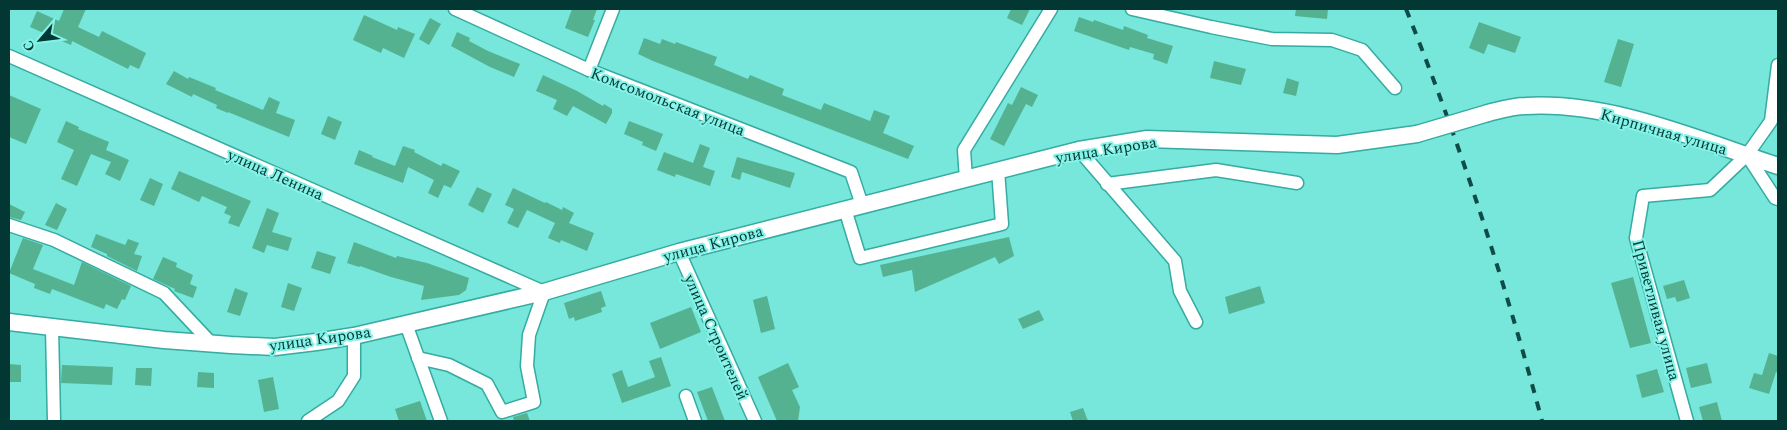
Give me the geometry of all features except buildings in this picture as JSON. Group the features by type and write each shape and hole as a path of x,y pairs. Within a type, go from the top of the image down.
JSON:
{"main road":[{"name":"Кирпичная улица","path":"1417,134 1488,113 1524,106 1560,105 1615,114 1778,166"},
{"name":"улица Кирова","path":"9,322 164,340 275,347 354,336 544,292 679,252 1079,150 1147,139 1336,145 1417,134"}],"street":[{"name":"Комсомольская улица","path":"455,9 589,70 851,172 862,204"},
{"path":"589,70 614,9"},
{"path":"966,179 964,150 1051,9"},
{"path":"1132,9 1272,39 1332,40 1362,50 1395,88"},
{"name":"улица Ленина","path":"9,56 544,292"},
{"path":"1778,65 1770,121 1747,156 1775,198 1778,199"},
{"path":"1079,150 1175,261 1180,291 1196,322"},
{"name":"Приветливая улица","path":"1687,421 1636,238 1643,196 1710,190 1747,156"},
{"path":"845,209 860,258 1002,224 998,170"},
{"path":"1107,184 1216,170 1297,183"},
{"path":"9,225 54,240 164,293 212,344"},
{"name":"улица Строителей","path":"679,252 755,421"},
{"path":"418,358 449,365 487,384 502,412 534,402 527,366 529,336 544,292"},
{"path":"406,324 441,421"},
{"path":"52,327 54,421"},
{"path":"308,421 338,401 354,376 354,336"},
{"path":"686,396 695,421"}],"railway":[{"path":"1406,9 1445,110 1480,213 1513,317 1542,421"}]}
